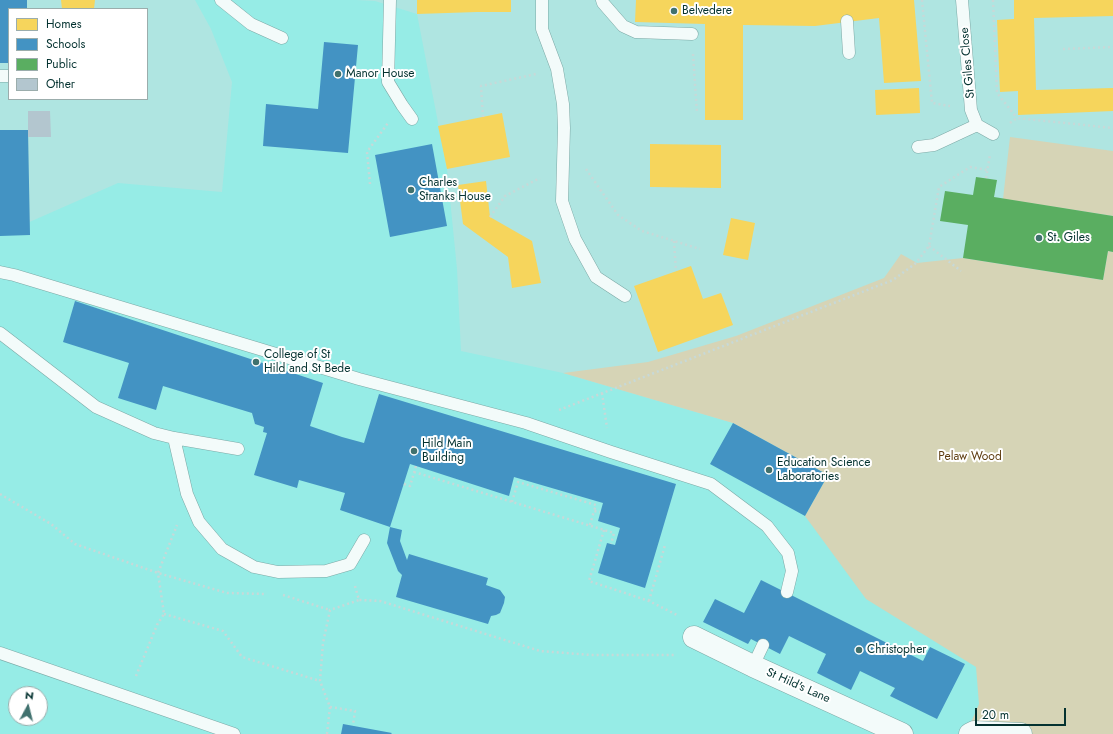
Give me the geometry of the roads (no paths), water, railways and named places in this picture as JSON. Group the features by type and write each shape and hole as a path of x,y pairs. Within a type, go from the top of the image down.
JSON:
{"street":[{"name":"St Hild's Lane","path":"694,637 753,666 902,734"},
{"path":"970,734 974,732 1021,734"}],"lane":[{"path":"221,0 250,24 282,38"},
{"path":"390,0 388,82 412,119"},
{"path":"542,0 542,29 557,69 563,104 564,128 562,201 575,239 596,278 626,296"},
{"path":"602,0 623,26 636,32 692,34"},
{"name":"St Giles Close","path":"962,0 971,110 977,125"},
{"path":"847,21 849,53"},
{"path":"918,147 934,145 977,125 993,134"},
{"path":"0,272 359,379 526,423 711,484 767,526 788,553 792,571 788,592"},
{"path":"0,333 96,407 154,433 238,449"},
{"path":"174,438 187,494 199,522 222,549 254,567 278,572 326,571 350,564 364,540"},
{"path":"753,666 763,645"},
{"path":"0,653 234,734"}],"place":[{"name":"Belvedere","path":"674,11"},
{"name":"Manor House","path":"338,74"},
{"name":"Charles Stranks House","path":"411,190"},
{"name":"St. Giles","path":"1039,238"},
{"name":"College of St Hild and St Bede","path":"256,362"},
{"name":"Hild Main Building","path":"414,451"},
{"name":"Education Science Laboratories","path":"769,470"},
{"name":"Christopher","path":"859,650"}],"park label":[{"name":"Pelaw Wood","path":"970,457"}]}
